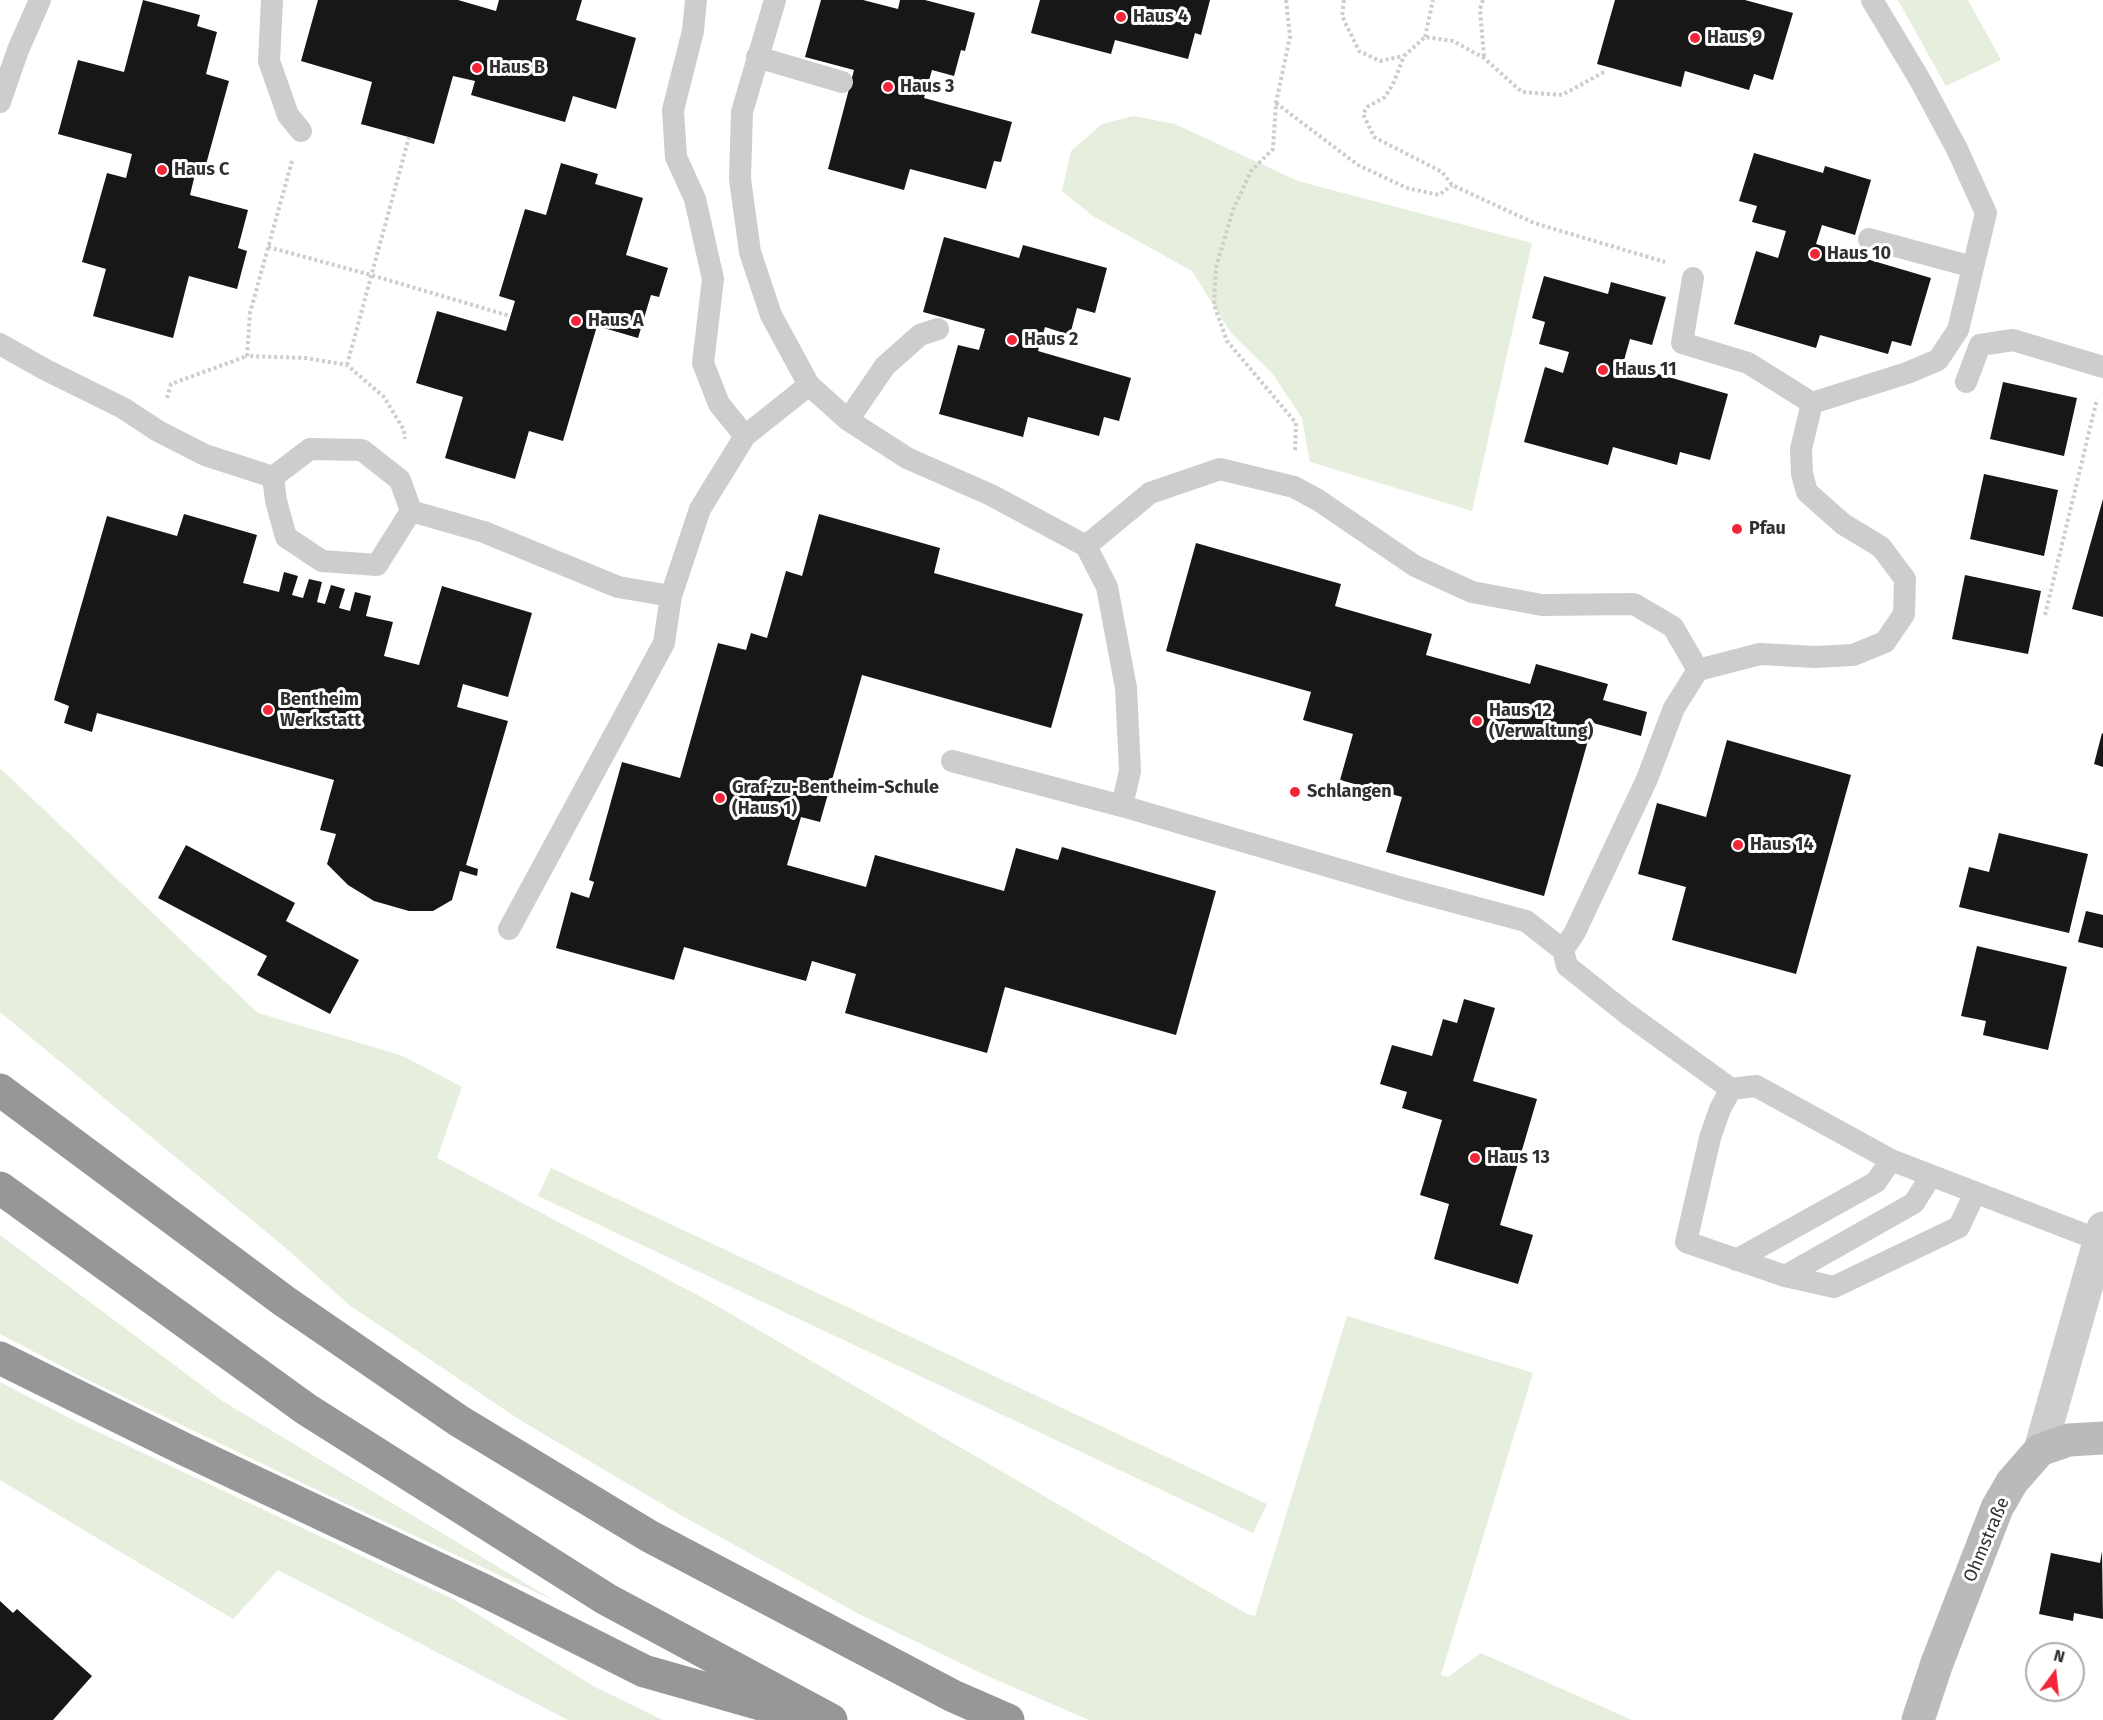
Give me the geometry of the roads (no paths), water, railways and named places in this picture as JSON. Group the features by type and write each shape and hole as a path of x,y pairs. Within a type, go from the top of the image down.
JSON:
{"highway":[{"path":"0,1090 284,1301 459,1421 649,1536 953,1696 1008,1720"},
{"path":"0,1188 306,1409 606,1599 831,1720"},
{"path":"0,1358 184,1449 485,1591 644,1671 817,1720"}],"street":[{"name":"Ohmstraße","path":"1918,1720 1937,1663 1997,1508 2012,1482 2040,1450 2101,1234"},
{"path":"2040,1450 2069,1440 2103,1438"}],"lane":[{"path":"0,102 18,50 40,0"},
{"path":"272,0 268,61 288,115 301,131"},
{"path":"696,0 693,31 673,110 676,157 695,199 713,279 704,363 719,404 745,436"},
{"path":"775,0 742,112 740,179 750,252 771,315 809,385 848,420 907,458 991,495 1086,546 1107,587 1126,688 1130,771 1122,806"},
{"path":"1693,278 1682,343 1748,363 1812,403 1907,373 1938,360 1958,330 1986,213 1957,149 1872,0"},
{"path":"757,57 842,82"},
{"path":"1869,239 1973,267"},
{"path":"848,420 885,366 920,335 938,329"},
{"path":"1966,382 1980,345 2013,340 2103,367"},
{"path":"0,344 46,370 123,408 158,431 205,455 273,477"},
{"path":"509,928 664,643 671,596 700,509 745,436 809,385"},
{"path":"1563,950 1575,932 1647,779 1674,708 1698,670 1760,654 1815,657 1853,655 1885,642 1904,614 1905,579 1881,547 1843,524 1807,492 1802,474 1801,449 1812,403"},
{"path":"273,477 310,449 362,450 400,480 411,511"},
{"path":"1086,546 1150,493 1220,469 1294,487 1318,500 1415,566 1472,592 1542,605 1634,604 1673,627 1698,670"},
{"path":"273,477 276,501 286,537 322,561 377,565 411,511"},
{"path":"411,511 484,532 618,587 671,596"},
{"path":"952,761 1122,806 1406,889 1526,921 1563,950 1567,966 1626,1013 1731,1089 1756,1086 1891,1160 1975,1193 2101,1234"},
{"path":"1731,1089 1720,1110 1710,1138 1686,1242 1785,1276 1834,1287 1959,1227 1975,1193"},
{"path":"1736,1260 1876,1182 1891,1160"},
{"path":"1785,1276 1914,1203 1930,1176"}],"place":[{"name":"Haus 4","path":"1121,17"},
{"name":"Haus 9","path":"1695,38"},
{"name":"Haus B","path":"477,68"},
{"name":"Haus 3","path":"888,87"},
{"name":"Haus C","path":"162,170"},
{"name":"Haus 10","path":"1815,254"},
{"name":"Haus A","path":"576,321"},
{"name":"Haus 2","path":"1012,340"},
{"name":"Haus 11","path":"1603,370"},
{"name":"Pfau","path":"1737,529"},
{"name":"Bentheim Werkstatt","path":"268,710"},
{"name":"Haus 12 (Verwaltung)","path":"1477,721"},
{"name":"Schlangen","path":"1295,792"},
{"name":"Graf-zu-Bentheim-Schule (Haus 1)","path":"720,798"},
{"name":"Haus 14","path":"1738,845"},
{"name":"Haus 13","path":"1475,1158"}]}
